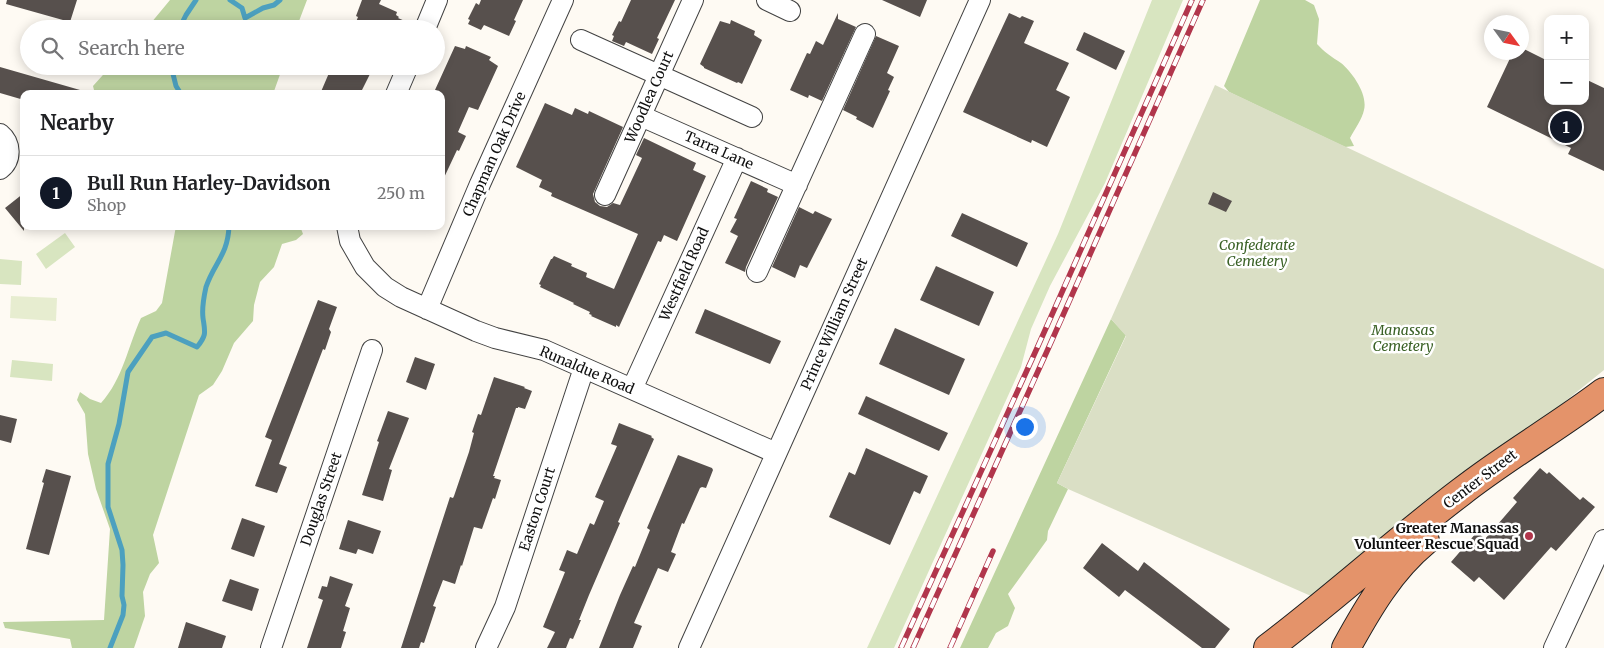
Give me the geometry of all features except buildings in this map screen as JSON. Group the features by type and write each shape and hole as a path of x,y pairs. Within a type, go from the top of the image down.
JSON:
{"highway":[{"name":"Center Street","path":"1279,647 1461,492 1517,451 1575,414 1604,392"},
{"path":"1346,648 1374,599 1395,571 1419,546 1575,414"}],"street":[{"path":"429,20 437,0"},
{"name":"Chapman Oak Drive","path":"427,309 480,184 563,0"},
{"name":"Woodlea Court","path":"605,195 693,0"},
{"path":"767,0 790,11"},
{"name":"Prince William Street","path":"689,648 980,0"},
{"path":"757,272 865,34"},
{"path":"581,40 752,117"},
{"path":"398,90 404,75"},
{"name":"Tarra Lane","path":"641,116 797,185"},
{"path":"0,134 6,140 9,148 7,161 0,169"},
{"name":"Westfield Road","path":"632,390 737,158"},
{"name":"Runaldue Road","path":"347,230 355,251 365,268 401,297 476,331 495,338 544,350 776,453"},
{"name":"Douglas Street","path":"270,648 372,350"},
{"name":"Easton Court","path":"486,648 505,608 584,368"},
{"path":"1554,648 1604,540"}],"green space":[{"path":"170,0 307,0 299,20 153,20"},
{"path":"1152,0 1183,0 1105,183 1050,286 1031,329 1021,367 894,648 867,648 1058,234"},
{"path":"1260,0 1305,0 1314,5 1319,19 1317,44 1350,72 1364,97 1363,113 1350,138 1354,146 1345,147 1229,92 1224,86"},
{"path":"103,75 280,75 274,90 94,90 93,86"},
{"name":"Manassas Cemetery","path":"1215,85 1604,269 1604,370 1547,416 1311,596 1057,483 1126,336 1111,319"},
{"path":"175,230 302,230 303,234 296,240 282,244 274,267 260,282 254,305 253,321 234,343 222,371 213,385 199,395 153,535 159,563 150,574 143,592 145,616 134,648 72,648 70,639 5,628 3,622 104,620 110,529 96,489 88,454 85,414 77,400 80,392 90,399 101,403 109,394 120,373 141,318 156,311 162,303"},
{"path":"65,233 75,247 46,269 36,254"},
{"path":"0,259 22,261 21,285 0,284"},
{"path":"11,296 57,298 56,321 10,318"},
{"path":"1111,319 1126,335 1057,483 1068,489 1048,531 1047,540 1008,594 1015,608 1008,626 996,633 988,648 960,648"},
{"path":"12,360 53,364 52,381 10,377"}],"waterway":[{"path":"184,20 196,0"},
{"path":"230,0 242,8 245,18 263,8 274,5 280,0"},
{"path":"173,75 178,90"},
{"path":"110,648 123,615 124,605 122,596 122,550 108,507 108,464 119,424 128,372 152,337 166,333 197,347 200,343 205,333 203,311 206,287 223,252 229,230"}],"railway":[{"path":"901,648 1192,0"},
{"path":"913,648 1203,0"},
{"path":"950,648 993,551"}],"place":[{"name":"Bull Run Harley-Davidson","path":"1566,127"},
{"name":"Greater Manassas Volunteer Rescue Squad","path":"1529,536"}],"park label":[{"name":"Confederate Cemetery","path":"1257,254"}]}
